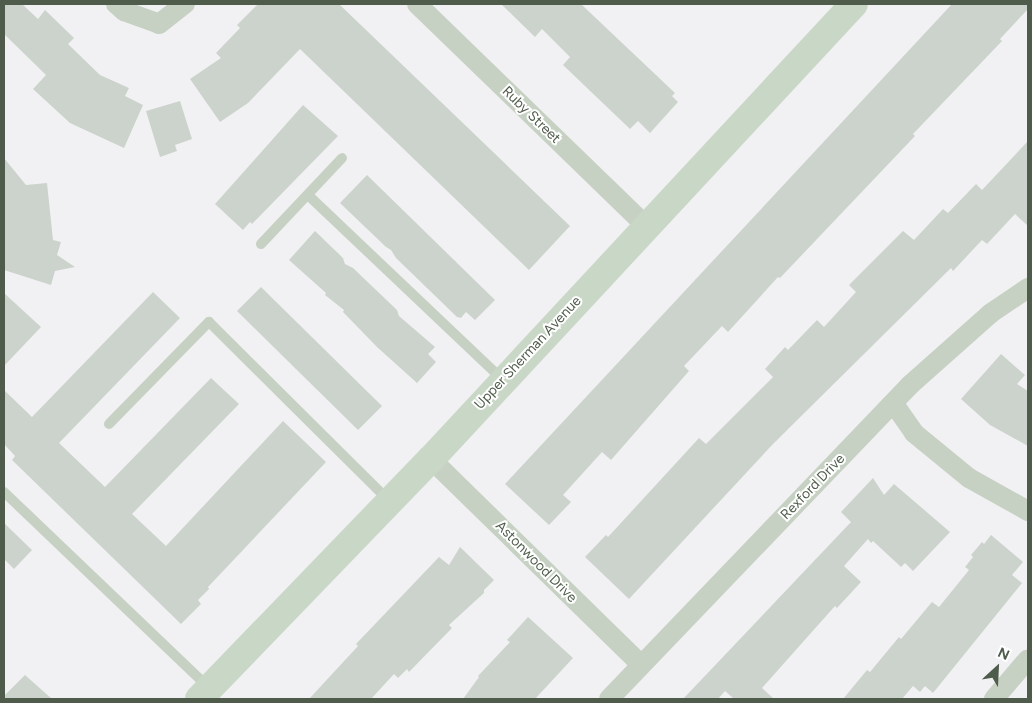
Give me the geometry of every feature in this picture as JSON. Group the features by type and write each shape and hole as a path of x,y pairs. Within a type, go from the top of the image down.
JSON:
{"main road":[{"name":"Upper Sherman Avenue","path":"204,694 390,502 854,4"}],"street":[{"path":"116,4 124,11 160,24 185,4"},
{"name":"Ruby Street","path":"417,4 646,226"},
{"name":"Rexford Drive","path":"609,699 894,404 910,385 991,313 1028,288"},
{"path":"894,404 914,433 969,478 1028,511"},
{"name":"Astonwood Drive","path":"431,458 641,665"},
{"path":"994,699 1028,659"}],"lane":[{"path":"261,244 342,158"},
{"path":"308,195 503,381"},
{"path":"109,424 209,322 390,502"},
{"path":"4,492 204,694"}],"building":[{"path":"4,4 22,4 38,19 45,10 74,38 68,44 100,75 129,88 125,96 143,105 124,148 70,123 33,89 46,75 4,34"},
{"path":"258,4 339,4 570,226 529,270 300,49 248,103 220,122 190,79 221,58 216,53 240,28 237,25"},
{"path":"501,4 581,4 675,93 672,96 678,102 650,133 638,121 630,129 563,65 570,57 542,29 535,37"},
{"path":"952,4 1028,4 1028,9 1000,39 1002,41 913,134 915,136 780,278 778,277 728,332 722,326 684,366 689,371 611,460 602,452 563,495 571,502 549,525 505,484"},
{"path":"180,101 192,139 175,145 177,151 160,157 146,111"},
{"path":"303,105 338,136 252,224 250,222 243,230 215,204"},
{"path":"1028,141 1028,226 1015,214 987,244 982,240 953,271 951,268 773,444 629,599 585,557 606,535 608,537 699,438 706,444 773,377 765,369 785,347 788,350 817,320 824,327 856,292 849,285 903,231 914,240 943,209 948,213 976,184 982,190"},
{"path":"4,158 26,185 47,183 53,240 61,242 57,255 75,267 55,271 51,285 4,270"},
{"path":"367,175 495,300 475,320 466,312 461,318 457,317 396,258 391,250 340,203"},
{"path":"315,231 343,258 345,264 353,268 397,310 399,316 435,347 428,354 436,362 417,383 377,347 343,312 344,310 325,295 326,293 289,260"},
{"path":"261,287 382,406 358,430 237,311"},
{"path":"153,292 180,318 59,443 105,487 211,378 239,404 132,514 166,546 283,421 326,462 208,587 209,589 198,600 201,604 181,624 12,460 15,456 4,444 4,390 32,417"},
{"path":"4,293 41,327 4,366"},
{"path":"1001,354 1025,375 1017,384 1028,391 1028,446 990,425 961,399"},
{"path":"873,478 884,495 894,484 950,532 913,571 905,563 901,567 873,541 871,543 868,539 844,566 861,582 837,608 835,606 762,688 774,699 734,699 725,691 718,699 683,699 851,522 841,512"},
{"path":"4,523 32,550 14,569 4,559"},
{"path":"991,535 1023,562 1012,575 1022,583 933,693 925,686 920,692 913,686 902,699 843,699 867,670 870,672 899,637 901,639 932,602 939,607 969,570 965,567 973,557 971,555"},
{"path":"460,547 494,580 484,590 484,593 449,625 452,628 409,672 407,669 398,678 394,674 371,699 309,699 358,646 356,644 439,557 449,565"},
{"path":"528,617 573,658 535,699 463,699 478,676 510,642 507,640"},
{"path":"25,675 52,699 4,699 4,696"}]}
